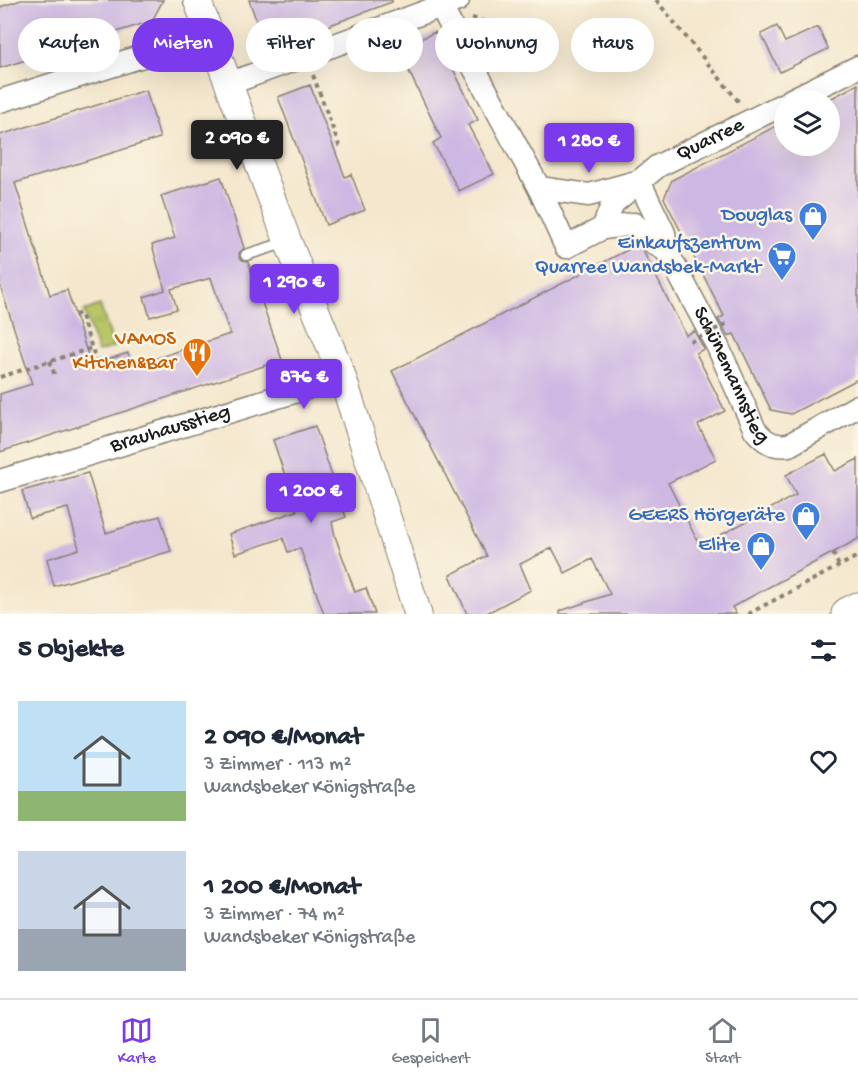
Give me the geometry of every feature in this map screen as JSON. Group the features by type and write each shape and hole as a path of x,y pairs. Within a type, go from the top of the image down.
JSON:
{"main road":[{"path":"849,614 858,609"}],"street":[{"path":"197,0 203,18"},
{"path":"334,43 450,4 566,247 603,228 634,224 655,244 666,250"},
{"path":"0,101 132,59"},
{"path":"811,90 858,67"},
{"path":"223,72 288,242 341,372 418,614"},
{"path":"228,84 259,72"},
{"name":"Quarree","path":"603,228 613,203 658,166 774,109"},
{"name":"Quarree","path":"539,188 589,195 639,181"},
{"name":"Schünemannstieg","path":"639,181 664,233 666,250 718,347 755,430 767,442 778,447 789,445 856,407"},
{"name":"Brauhausstieg","path":"0,481 304,389 341,372"}],"lane":[{"path":"246,255 288,242"}],"path":[{"path":"656,0 747,111"},
{"path":"312,72 340,148"},
{"path":"75,315 80,313 97,363"},
{"path":"690,342 728,323"},
{"path":"0,377 92,348"},
{"path":"50,361 55,376"},
{"path":"833,553 839,566"},
{"path":"751,613 858,556"}],"green space":[{"path":"100,305 114,347 98,352 84,311"}],"building":[{"path":"21,0 163,0 154,18 132,18 132,27 120,31 120,18 18,18 18,62 0,68 0,7"},
{"path":"249,0 392,0 392,2 334,24 334,18 255,18"},
{"path":"777,26 785,42 818,27 828,49 780,72 761,34"},
{"path":"435,32 435,72 455,72 478,120 468,125 494,174 459,191 433,143 441,138 409,72 423,72 423,38"},
{"name":"Einkaufszentrum Quarree Wandsbek-Markt","path":"858,84 858,379 791,414 771,410 734,334 728,336 718,319 724,316 664,198 672,180 774,127 774,156 840,156 840,94"},
{"path":"310,85 345,177 351,174 365,210 326,225 278,97"},
{"path":"146,90 160,138 15,183 50,295 67,290 91,365 128,353 133,366 230,334 211,278 171,289 177,309 150,317 144,297 165,290 152,245 175,238 161,196 221,177 244,248 239,253 239,258 248,262 282,360 0,452 0,394 32,384 0,285 0,135"},
{"path":"637,245 643,251 686,335 694,331 704,349 696,353 725,411 698,425 716,459 668,483 700,546 796,495 786,475 826,454 835,471 858,459 858,539 732,607 736,614 560,614 560,611 610,594 592,559 565,573 552,548 520,564 531,590 485,614 467,614 450,575 487,556 392,371"},
{"path":"315,426 346,517 332,522 335,536 355,592 366,588 375,614 324,614 300,548 288,552 283,538 235,554 229,534 297,511 273,440"},
{"path":"88,473 106,533 160,516 171,551 54,586 47,559 79,549 68,508 30,518 22,491"}],"place":[{"name":"Douglas","path":"813,242"},
{"name":"Einkaufszentrum Quarree Wandsbek-Markt","path":"782,282"},
{"name":"VAMOS Kitchen&Bar","path":"197,378"},
{"name":"GEERS Hörgeräte","path":"806,542"},
{"name":"Elite","path":"761,572"}]}
